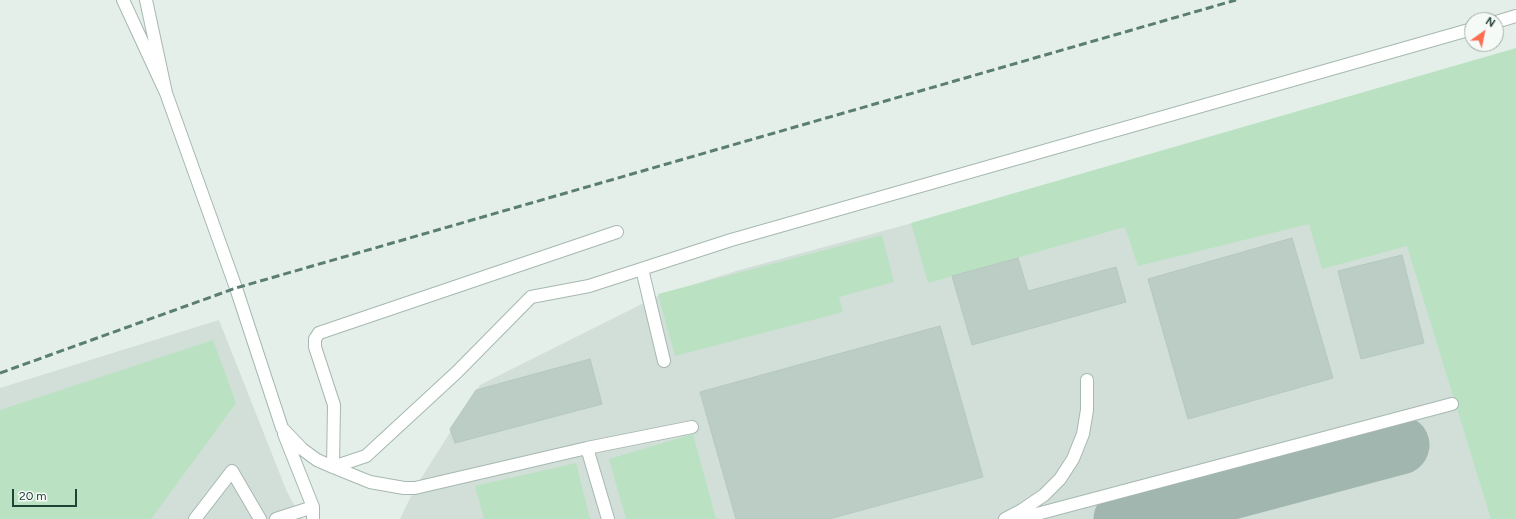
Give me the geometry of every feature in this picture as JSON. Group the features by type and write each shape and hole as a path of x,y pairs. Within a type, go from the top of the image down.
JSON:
{"lane":[{"path":"123,0 166,93 236,288 282,428 313,506 313,519"},
{"path":"146,0 166,93"},
{"path":"1504,20 1516,16"},
{"path":"333,467 366,456 457,372 532,297 589,286 731,240 1464,31"},
{"path":"333,467 334,404 314,347 315,339 319,334 617,232"},
{"path":"642,269 664,361"},
{"path":"1005,519 1022,510 1044,495 1060,478 1073,459 1083,434 1087,410 1087,380"},
{"path":"1018,519 1452,404"},
{"path":"282,428 302,449 317,460 370,482 404,488 415,488 587,448 692,427"},
{"path":"587,448 608,519"},
{"path":"195,519 232,470 260,519"},
{"path":"276,519 313,506"}],"shaded area":[{"path":"1393,92 1516,519 400,519 415,488 480,385 658,296 736,271"},
{"path":"219,320 287,492 302,519 0,519 0,388"}],"green space":[{"path":"1516,48 1516,519 1491,519 1407,246 1322,269 1309,224 1138,266 1125,227 928,283 911,223"},
{"path":"882,235 894,282 839,297 843,312 675,356 658,294"},
{"path":"213,340 236,403 151,519 0,519 0,410"},
{"path":"693,434 716,519 626,519 609,459"},
{"path":"576,463 590,519 484,519 475,486"}],"building":[{"path":"1292,238 1333,378 1188,419 1148,279"},
{"path":"1402,255 1424,343 1361,359 1338,271"},
{"path":"1018,258 1028,291 1116,267 1126,302 972,345 952,276"},
{"path":"940,326 983,477 829,519 736,519 700,392"},
{"path":"590,359 602,404 455,443 450,429 476,390"}],"taxiway":[{"path":"1123,519 1400,445"}],"railway":[{"path":"0,373 236,288 1236,0"}]}
